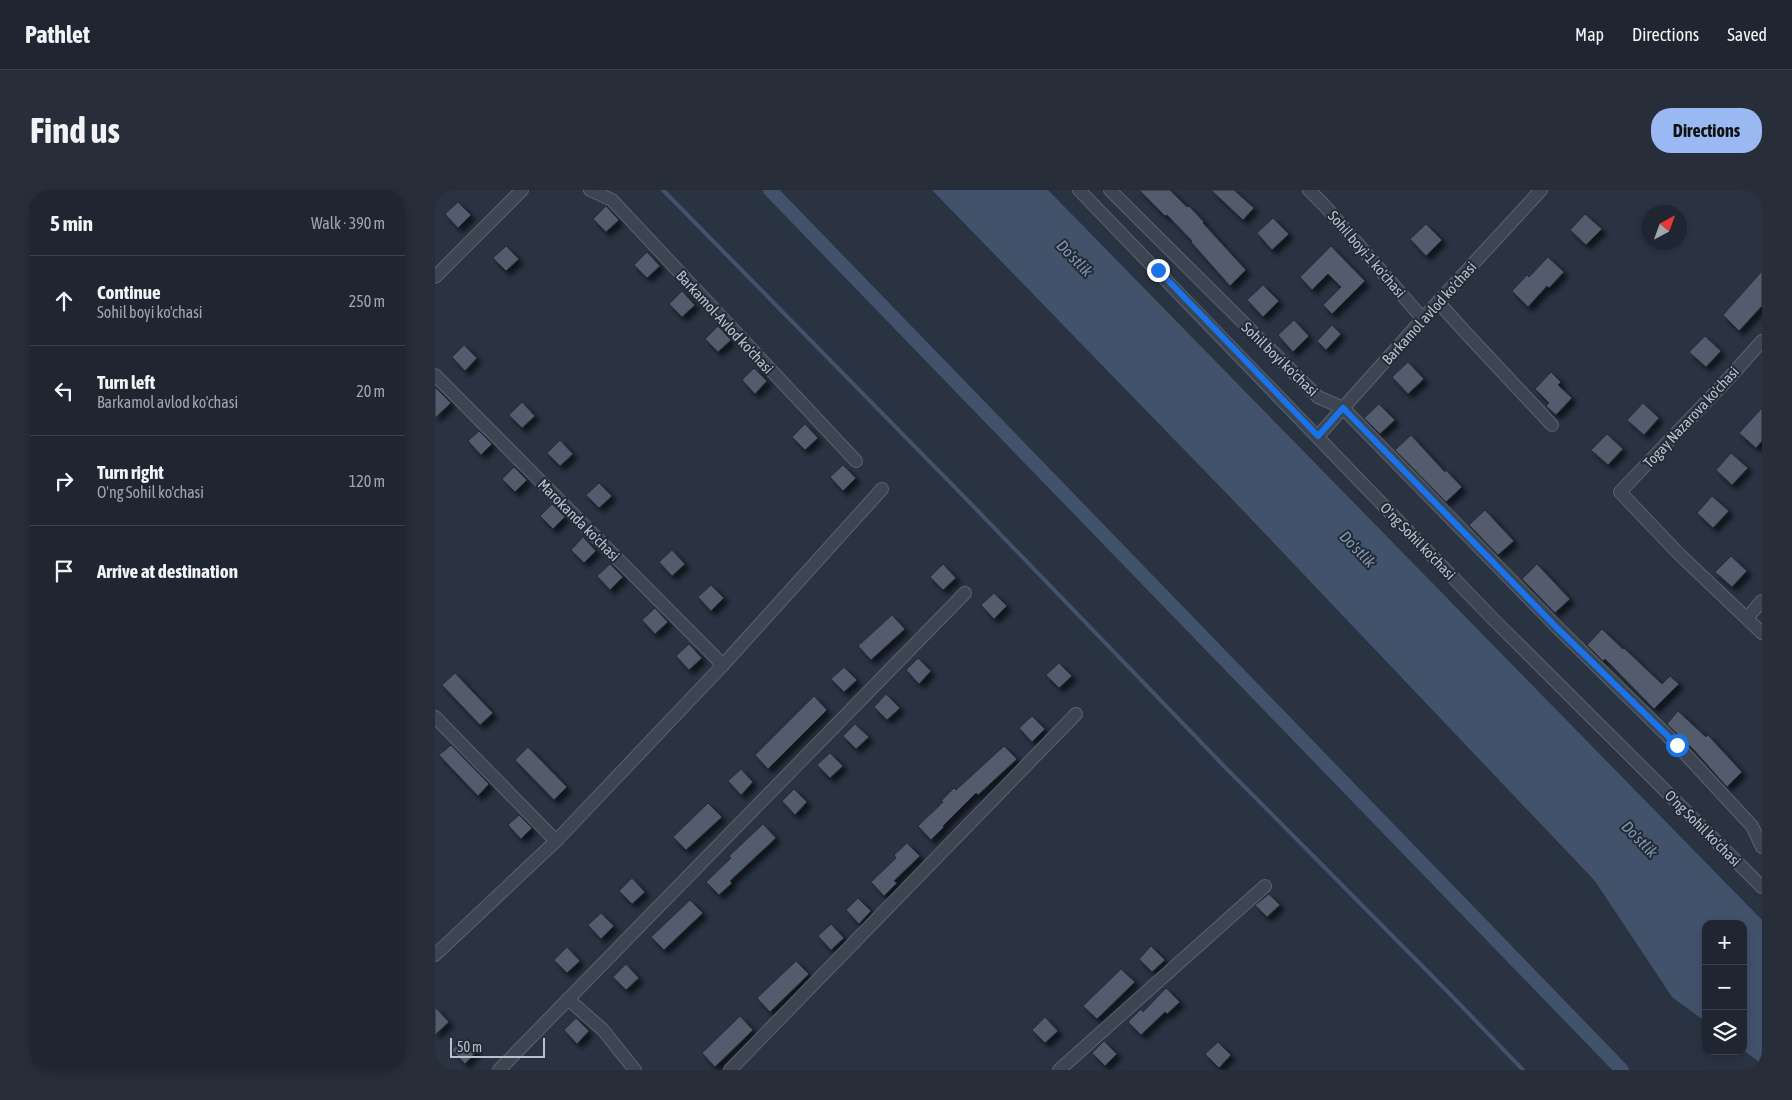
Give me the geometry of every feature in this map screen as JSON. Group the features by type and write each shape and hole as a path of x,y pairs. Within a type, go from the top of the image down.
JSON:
{"street":[{"path":"435,277 521,190"},
{"name":"Barkamol-Avlod ko'chasi","path":"590,190 612,200 856,461"},
{"name":"O'ng Sohil ko'chasi","path":"1079,190 1494,620 1762,887"},
{"name":"Sohil boyi ko'chasi","path":"1110,190 1318,397 1343,408 1557,628 1677,745 1752,826 1762,847"},
{"name":"Sohil boyi-1 ko'chasi","path":"1309,190 1423,319"},
{"name":"Barkamol avlod ko'chasi","path":"1318,436 1541,190"},
{"path":"1438,302 1552,425"},
{"name":"Togay Nazarova ko'chasi","path":"1747,618 1679,554 1620,492 1762,341"},
{"name":"Marokanda ko'chasi","path":"435,375 723,665"},
{"path":"435,954 556,841 723,665 882,490"},
{"path":"499,1070 965,593"},
{"path":"1762,601 1747,618 1762,633"},
{"path":"730,1070 1076,714"},
{"path":"435,717 556,841"},
{"path":"1059,1070 1265,886"},
{"path":"568,999 603,1030 635,1070"}],"water":[{"name":"Do'stlik","path":"932,190 1048,190 1762,920 1762,1064 1747,1053 1747,920 1702,920 1702,1019 1672,997 1595,881 1232,499"}],"building":[{"path":"1139,190 1170,190 1187,207 1189,206 1246,270 1230,286 1192,241"},
{"path":"1211,190 1234,190 1254,208 1243,220"},
{"path":"458,202 471,215 458,228 445,214"},
{"path":"606,206 619,220 606,232 593,219"},
{"path":"1585,214 1602,229 1586,245 1570,230"},
{"path":"1273,218 1289,234 1272,250 1257,233"},
{"path":"1426,224 1442,240 1426,256 1410,239"},
{"path":"506,246 519,259 506,271 493,258"},
{"path":"1331,246 1365,281 1332,314 1323,305 1341,287 1328,274 1312,290 1300,277"},
{"path":"647,252 660,266 647,278 634,265"},
{"path":"1548,257 1564,272 1549,288 1547,286 1528,307 1512,291"},
{"path":"1762,271 1762,306 1739,331 1723,315"},
{"path":"1263,285 1279,301 1263,317 1247,300"},
{"path":"682,291 695,305 682,317 669,304"},
{"path":"1294,320 1309,336 1293,352 1278,335"},
{"path":"1332,325 1341,334 1326,350 1317,341"},
{"path":"718,326 731,340 718,352 705,339"},
{"path":"1705,336 1721,351 1706,367 1689,352"},
{"path":"464,345 477,358 465,371 452,357"},
{"path":"1408,362 1424,379 1408,394 1392,377"},
{"path":"754,368 767,381 755,394 742,380"},
{"path":"1551,372 1561,382 1558,385 1572,398 1556,415 1546,406 1549,403 1535,389"},
{"path":"435,387 451,403 435,418"},
{"path":"522,402 535,416 522,428 509,415"},
{"path":"1643,403 1659,418 1644,435 1627,420"},
{"path":"1379,404 1395,420 1380,434 1364,418"},
{"path":"1762,408 1762,441 1756,448 1739,433"},
{"path":"805,424 818,438 805,450 792,437"},
{"path":"479,431 492,444 481,455 468,441"},
{"path":"1607,434 1623,449 1608,465 1591,450"},
{"path":"1411,435 1445,472 1446,470 1462,487 1446,502 1395,450"},
{"path":"560,440 573,454 560,466 547,453"},
{"path":"1731,453 1748,468 1732,485 1716,470"},
{"path":"843,465 856,478 843,491 830,477"},
{"path":"514,467 527,480 515,492 502,479"},
{"path":"599,483 612,496 599,508 586,495"},
{"path":"1712,496 1729,511 1713,528 1697,513"},
{"path":"552,504 565,517 553,529 540,516"},
{"path":"1485,510 1514,541 1498,555 1469,525"},
{"path":"583,537 596,551 584,563 571,550"},
{"path":"672,550 685,564 672,576 659,562"},
{"path":"1731,556 1747,571 1732,587 1715,572"},
{"path":"610,564 623,577 610,590 597,576"},
{"path":"943,564 956,578 943,590 930,577"},
{"path":"1537,564 1570,599 1555,613 1522,579"},
{"path":"711,585 724,598 711,611 698,597"},
{"path":"994,593 1007,606 994,619 981,605"},
{"path":"655,608 668,622 655,634 642,620"},
{"path":"892,615 905,629 871,660 858,646"},
{"path":"1602,629 1662,684 1670,676 1679,684 1654,709 1605,659 1603,661 1587,645"},
{"path":"689,644 702,658 689,670 676,656"},
{"path":"918,658 931,671 919,684 906,670"},
{"path":"1059,663 1072,676 1059,688 1046,675"},
{"path":"844,667 857,680 844,692 831,679"},
{"path":"455,673 493,713 480,725 442,685"},
{"path":"886,694 900,708 887,720 874,707"},
{"path":"814,696 827,710 768,769 755,755"},
{"path":"1678,711 1706,737 1708,735 1742,772 1727,787 1693,749 1667,724"},
{"path":"1032,716 1045,729 1032,742 1019,728"},
{"path":"855,724 869,737 856,749 843,736"},
{"path":"451,745 489,784 478,796 439,755"},
{"path":"1004,746 1017,759 978,795 976,793 931,840 918,826 943,802 941,801 954,788 956,790"},
{"path":"528,747 567,787 554,800 515,760"},
{"path":"830,753 843,766 830,778 817,765"},
{"path":"741,769 753,782 741,795 728,781"},
{"path":"794,789 807,802 795,815 782,801"},
{"path":"708,803 722,817 686,850 673,837"},
{"path":"519,815 532,828 521,839 508,825"},
{"path":"763,824 776,838 730,881 732,883 719,895 706,882 731,858 729,856"},
{"path":"907,843 920,856 894,881 897,883 884,896 871,882 896,858 894,855"},
{"path":"632,878 645,892 632,904 619,891"},
{"path":"1269,894 1280,905 1267,917 1255,905"},
{"path":"858,898 871,911 859,924 846,910"},
{"path":"690,900 703,913 664,950 651,937"},
{"path":"601,913 614,926 601,939 588,925"},
{"path":"831,924 844,938 831,950 818,936"},
{"path":"1151,946 1165,960 1152,972 1139,959"},
{"path":"567,947 580,961 567,973 554,960"},
{"path":"796,961 809,974 770,1012 757,998"},
{"path":"626,964 639,978 626,990 613,977"},
{"path":"1121,969 1135,982 1097,1019 1083,1006"},
{"path":"1166,988 1180,1002 1167,1014 1165,1012 1141,1035 1128,1022 1141,1009 1143,1012"},
{"path":"435,1007 449,1022 435,1035"},
{"path":"740,1016 753,1030 715,1067 702,1053"},
{"path":"1045,1017 1058,1031 1045,1043 1032,1030"},
{"path":"576,1018 589,1031 577,1044 564,1030"},
{"path":"464,1038 477,1051 465,1064 452,1050"},
{"path":"1104,1041 1117,1054 1105,1066 1092,1053"},
{"path":"1218,1042 1231,1055 1219,1068 1205,1054"}],"waterway":[{"path":"663,190 1523,1070"},
{"path":"770,190 1622,1070"}],"route":[{"path":"1158,270 1318,436 1343,408 1557,628 1677,745"}]}
